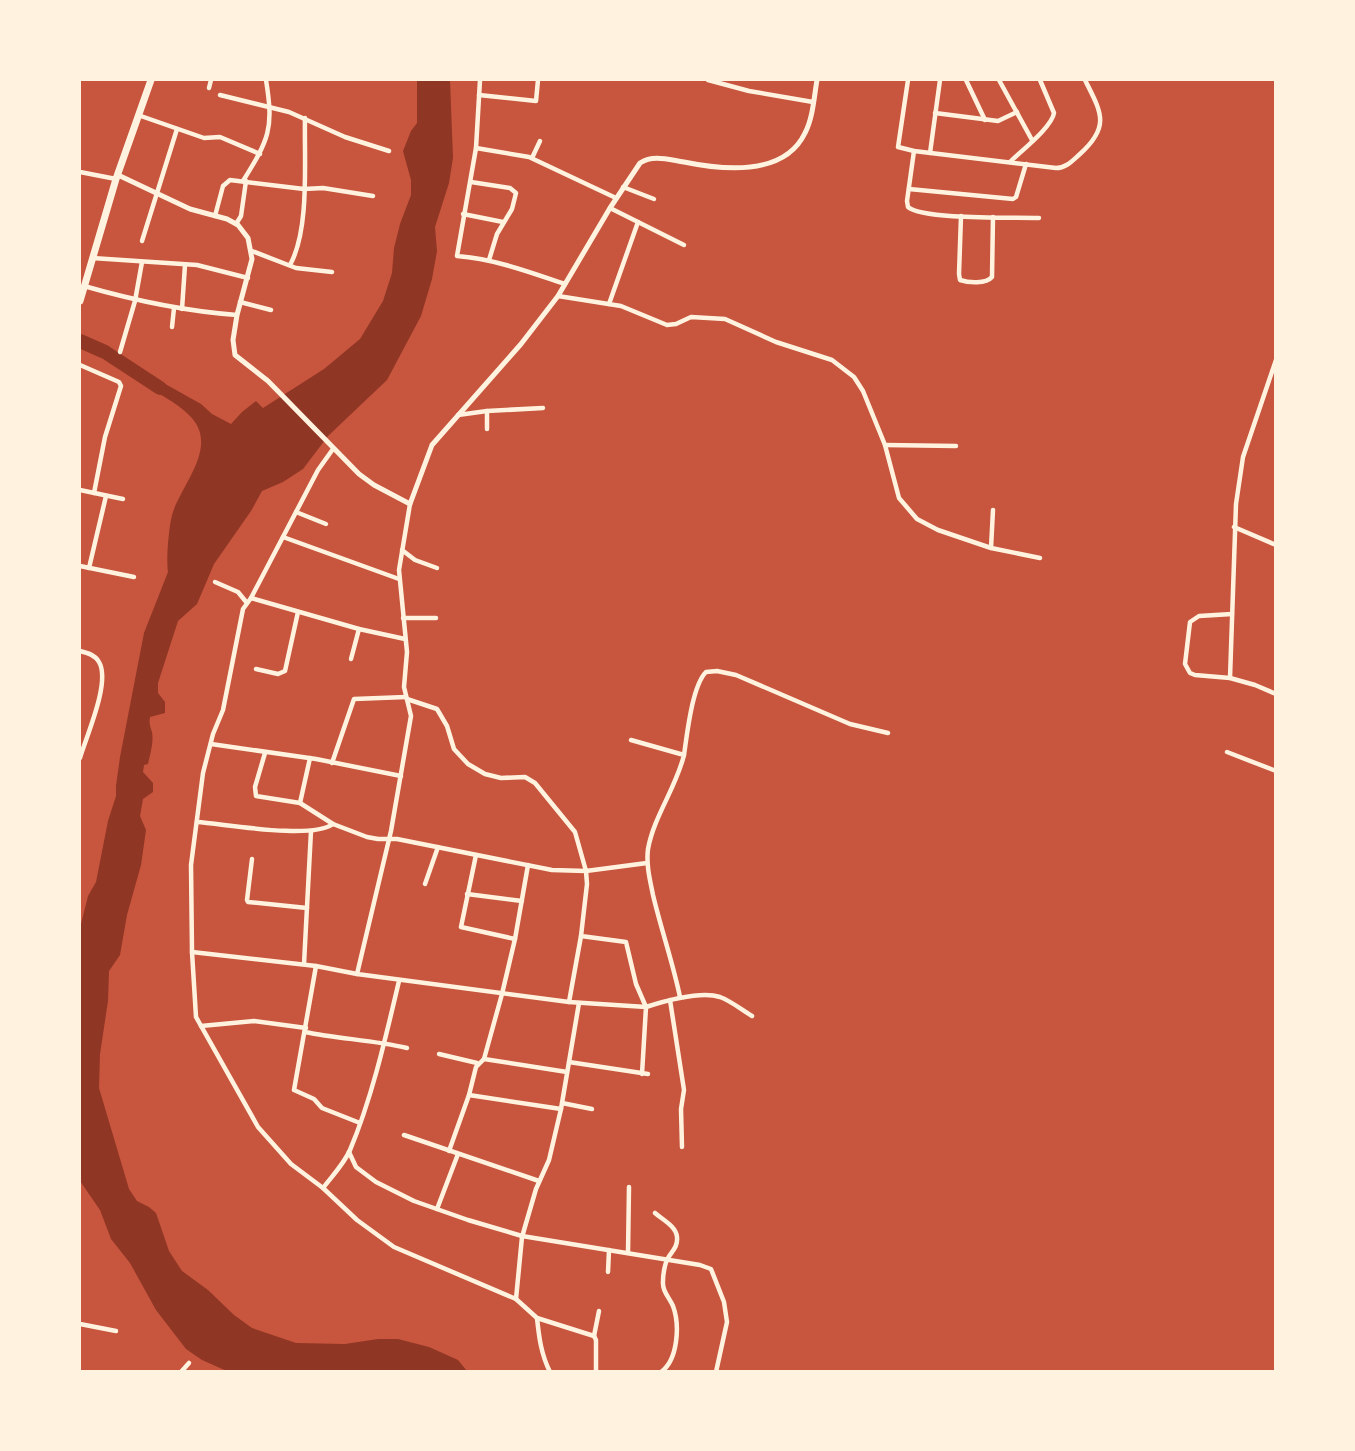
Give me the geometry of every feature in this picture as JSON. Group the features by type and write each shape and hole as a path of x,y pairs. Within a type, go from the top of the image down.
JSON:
{"main road":[{"path":"80,301 117,177 151,80"}],"street":[{"path":"209,88 211,80"},
{"path":"236,224 241,216 244,181 260,154 268,134 270,108 266,80"},
{"path":"480,80 476,148 457,256 489,260 566,284"},
{"path":"479,94 536,101 538,80"},
{"path":"708,80 749,91 813,102"},
{"path":"357,974 389,839 411,716 405,687 407,652 399,579 410,504 432,445 521,344 558,296 610,207 640,163 651,158 705,166 744,168 782,158 804,135 817,80"},
{"path":"908,80 898,147 914,151 1056,168 1069,164 1088,147 1099,130 1097,102 1085,80"},
{"path":"930,153 940,80"},
{"path":"966,80 985,120"},
{"path":"999,80 1032,140"},
{"path":"1010,162 1047,127 1054,115 1040,80"},
{"path":"220,95 305,118 345,137 388,151"},
{"path":"935,113 1002,120 1017,112"},
{"path":"138,115 204,138 220,137 260,154"},
{"path":"290,266 296,255 300,239 304,189 305,118"},
{"path":"142,241 177,129"},
{"path":"532,158 540,141"},
{"path":"476,148 532,158 616,198"},
{"path":"914,151 907,204 914,212 1039,218"},
{"path":"909,189 1013,199 1020,190 1026,164"},
{"path":"80,172 117,177 190,209 236,224 248,238 252,251 251,268 237,315 233,340 235,355 268,381 332,448 366,479 410,504"},
{"path":"215,216 225,183 230,180 304,189 323,188 374,196"},
{"path":"471,182 514,190 516,199 493,242 489,260"},
{"path":"623,187 654,199"},
{"path":"610,207 684,245"},
{"path":"463,214 503,222"},
{"path":"961,216 959,274 960,280 965,282 985,282 992,277 993,217"},
{"path":"609,304 638,222"},
{"path":"252,251 290,266 332,272"},
{"path":"92,258 213,268 248,278"},
{"path":"120,352 135,301 142,262"},
{"path":"182,309 185,265"},
{"path":"84,286 135,301 237,315"},
{"path":"558,296 609,304 667,325 676,324 691,317 725,319 776,342 832,360 854,377 859,384 885,445 895,488 905,507 926,525 991,548 1040,558"},
{"path":"240,302 271,310"},
{"path":"172,327 174,308"},
{"path":"1230,678 1236,504 1243,457 1275,360"},
{"path":"80,365 119,382 120,386 105,436 94,493"},
{"path":"458,415 543,408"},
{"path":"487,411 487,429"},
{"path":"885,445 956,446"},
{"path":"332,448 318,470 241,617 223,710 203,773 191,865 195,1009 201,1026 258,1127 291,1164 323,1188 357,1220 394,1247 516,1299 537,1318 594,1336"},
{"path":"80,490 123,499"},
{"path":"89,568 106,496"},
{"path":"991,548 993,510"},
{"path":"296,512 326,524"},
{"path":"1234,527 1275,545"},
{"path":"283,537 399,579"},
{"path":"402,550 415,560 437,568"},
{"path":"80,566 134,577"},
{"path":"214,582 238,592 247,603"},
{"path":"251,598 359,629 405,639"},
{"path":"256,669 278,674 285,671 298,612"},
{"path":"1232,614 1199,616 1190,622 1185,664 1190,673 1195,675 1230,678 1275,694"},
{"path":"403,618 436,618"},
{"path":"351,659 359,629"},
{"path":"80,651 89,653 95,658 102,668 102,675 100,696 80,758"},
{"path":"680,998 659,922 647,864 648,848 662,807 681,768 692,706 701,677 706,672 717,671 736,675 850,724 888,733"},
{"path":"332,763 352,700 355,698 407,698 437,709 447,726 454,748 468,764 485,774 501,778 525,777 535,783 575,832 586,872 587,884 581,936 569,1002"},
{"path":"631,740 684,755"},
{"path":"211,744 310,758 401,776"},
{"path":"1227,752 1275,771"},
{"path":"265,753 255,787 256,796 300,803 333,824 367,837 397,839 552,870 586,872 647,864"},
{"path":"300,803 310,758"},
{"path":"197,822 287,831 311,831 328,828 333,824"},
{"path":"304,964 311,831"},
{"path":"425,884 438,847"},
{"path":"476,855 462,928 515,939"},
{"path":"252,859 248,902 307,908"},
{"path":"484,1059 515,939 528,865"},
{"path":"467,894 522,901"},
{"path":"569,1062 645,1074 646,1007 636,984 626,942 581,936"},
{"path":"192,952 304,964 399,981 579,1003 646,1007 680,998 721,997 752,1016"},
{"path":"316,966 294,1090 314,1099 322,1108 360,1123"},
{"path":"323,1188 349,1152 360,1123 399,981"},
{"path":"670,1000 684,1090 681,1109 681,1147"},
{"path":"516,1299 522,1236 539,1181 549,1160 579,1003"},
{"path":"201,1026 254,1021 344,1040 364,1039 407,1048"},
{"path":"439,1054 477,1063 484,1059 567,1072"},
{"path":"449,1151 469,1095 477,1063"},
{"path":"469,1095 592,1109"},
{"path":"404,1135 539,1181"},
{"path":"349,1152 356,1167 376,1182 437,1209 522,1236 700,1265 714,1271 717,1288 724,1302 727,1322 716,1371"},
{"path":"437,1209 458,1154"},
{"path":"628,1253 629,1187"},
{"path":"656,1214 675,1232 677,1245 667,1259 663,1282 675,1313 676,1340 670,1364 661,1371"},
{"path":"608,1272 609,1250"},
{"path":"596,1371 594,1336 598,1311"},
{"path":"537,1318 539,1341 544,1360 550,1371"},
{"path":"80,1324 116,1332"},
{"path":"181,1371 189,1362"}],"shaded area":[{"path":"417,80 450,80 453,158 449,183 435,227 437,251 432,279 421,316 387,380 328,436 303,469 283,482 262,491 214,564 197,604 178,621 158,683 158,693 165,702 165,713 150,717 152,744 148,764 144,765 143,772 153,783 153,792 143,799 140,816 146,830 141,865 127,915 120,955 109,971 108,1001 100,1054 99,1088 129,1189 137,1201 156,1213 169,1251 182,1271 208,1290 234,1315 252,1328 296,1343 345,1344 378,1339 398,1339 429,1347 458,1360 467,1371 229,1372 202,1360 186,1349 156,1310 130,1263 111,1239 100,1210 80,1181 80,928 88,896 96,882 108,821 116,796 120,757 144,633 168,572 169,533 173,512 196,463 201,439 198,427 184,410 139,382 151,376 231,424 256,401 263,408 324,369 360,339 383,301 392,273 394,248 400,224 411,195 411,180 403,151 417,123"}],"waterway":[{"path":"80,341 105,352 160,388"}]}
